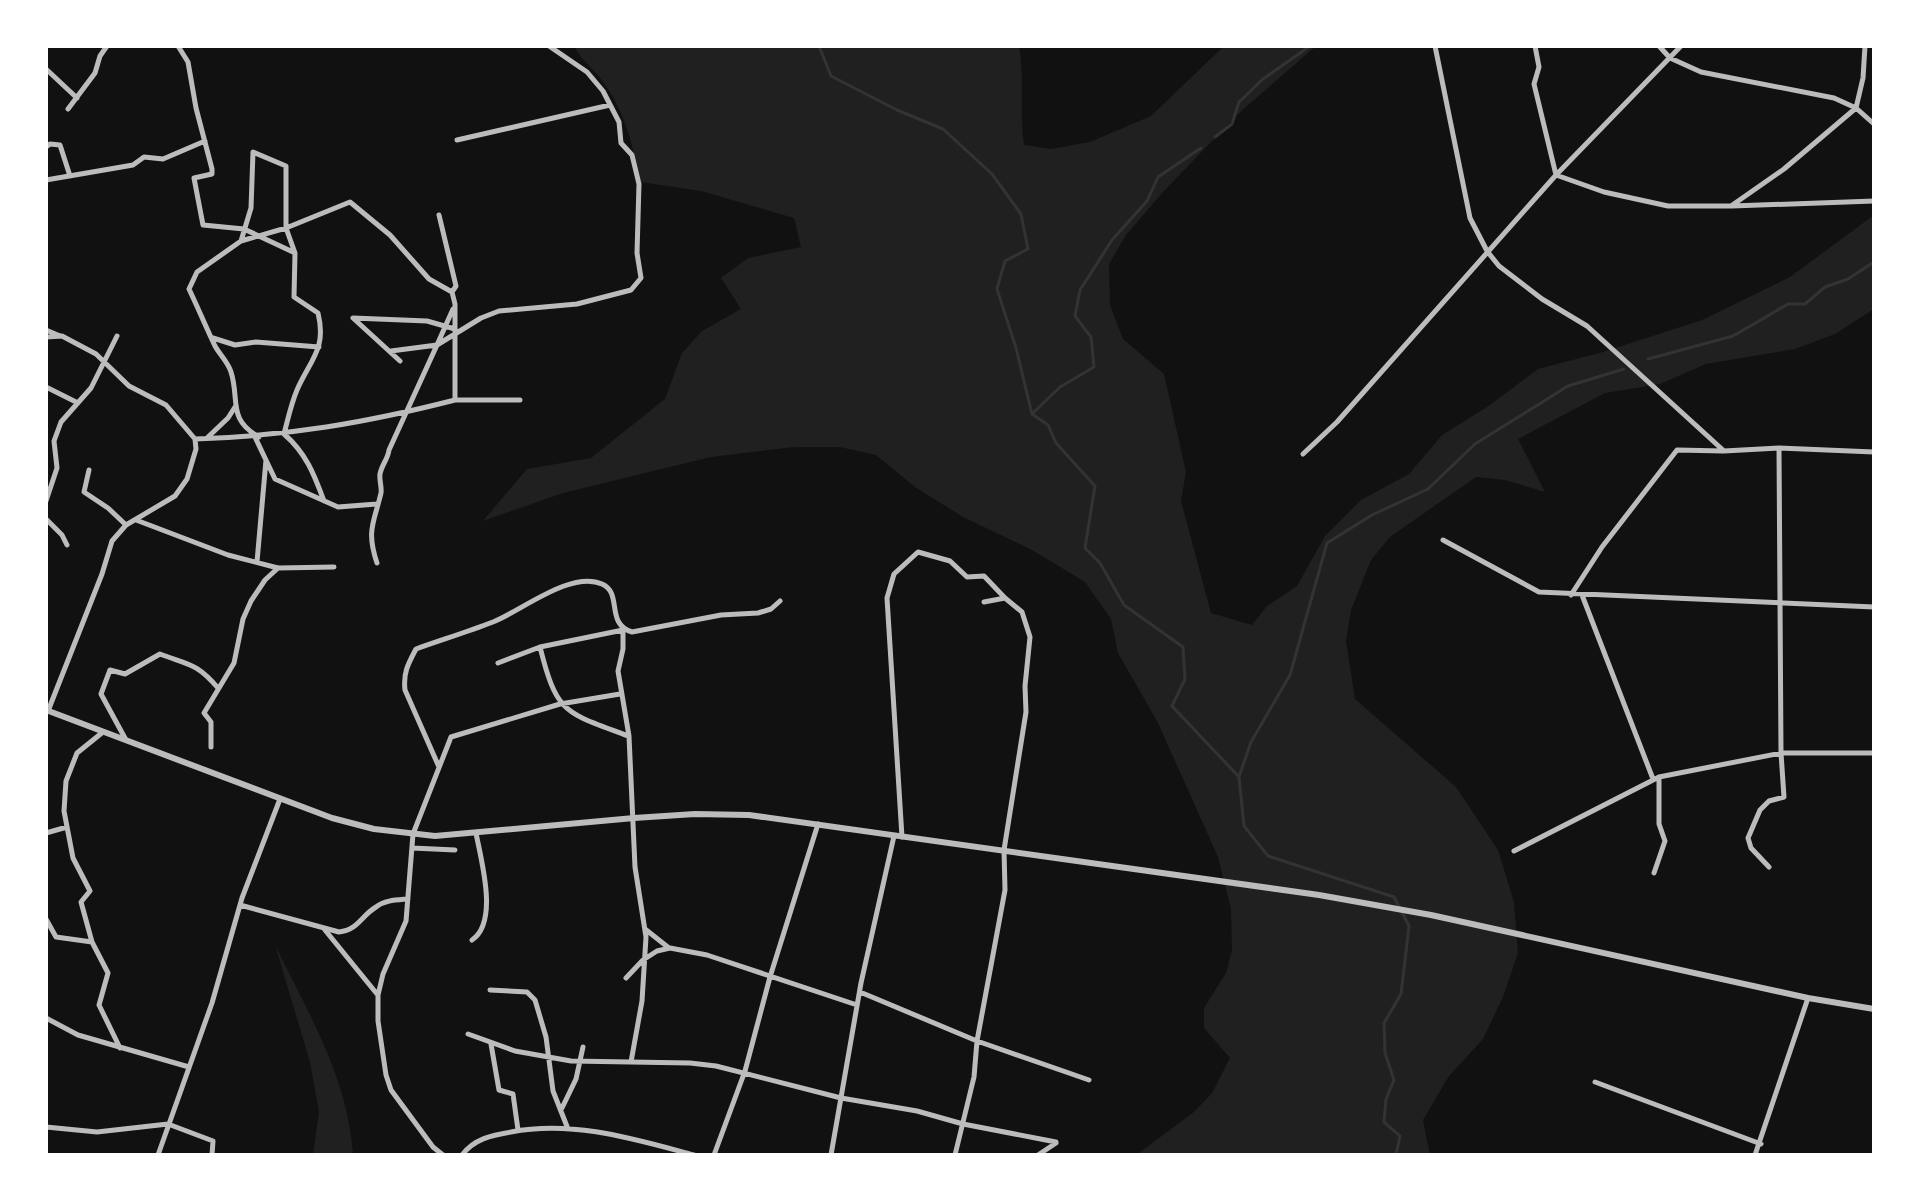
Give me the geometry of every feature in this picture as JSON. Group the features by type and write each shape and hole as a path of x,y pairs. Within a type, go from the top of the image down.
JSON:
{"street":[{"path":"68,109 95,73 107,46"},
{"path":"178,46 188,62 212,174 194,178 203,225 244,229 295,253"},
{"path":"391,351 437,345 455,332 499,311 577,304 631,290 641,278 637,253 639,184 632,155 621,143 619,122 603,91 587,72 549,46"},
{"path":"1435,46 1470,218 1487,251 1499,266 1542,299 1587,326 1724,451"},
{"path":"1535,46 1539,67 1534,84 1556,175"},
{"path":"1659,46 1670,58 1701,72 1834,98 1856,108 1874,124"},
{"path":"1303,454 1337,422 1556,175 1681,46"},
{"path":"1731,206 1784,169 1856,108 1863,78 1865,46"},
{"path":"46,69 77,98"},
{"path":"457,140 610,105"},
{"path":"46,180 133,165 144,157 163,159 205,141"},
{"path":"46,147 50,144 60,145 70,176"},
{"path":"241,241 251,208 253,152 286,166 286,228 295,253 294,297 318,313 322,328 319,347 295,394 284,434"},
{"path":"1556,175 1604,192 1668,206 1874,201"},
{"path":"377,504 338,507 275,479 257,437 239,420 232,372 189,289 197,272 241,241 286,228 350,202 390,235 429,279 452,292 455,304 455,400"},
{"path":"439,215 456,286 452,292"},
{"path":"377,563 371,531 381,491 380,472 455,304"},
{"path":"400,361 353,318 427,321 455,332"},
{"path":"46,330 96,354 129,386 166,405 195,439 196,449 182,489 126,525 116,535 47,711 280,799 374,829 435,836 695,814 749,815 818,824 1319,895 1431,915 1808,998 1874,1009"},
{"path":"46,337 62,336"},
{"path":"46,501 57,468 54,441 61,422 91,388 117,336"},
{"path":"212,337 235,345 256,342 319,347"},
{"path":"46,387 78,403"},
{"path":"195,439 257,437 344,426 455,400 520,400"},
{"path":"206,439 228,418 235,406"},
{"path":"284,434 299,446 311,464 324,501"},
{"path":"46,439 54,441"},
{"path":"1769,867 1751,848 1748,838 1760,810 1769,801 1784,797 1779,448"},
{"path":"1571,595 1602,547 1677,450 1779,448 1874,452"},
{"path":"257,562 266,460"},
{"path":"89,470 84,492 126,525"},
{"path":"135,520 228,555 278,568 334,567"},
{"path":"47,523 67,545"},
{"path":"1443,540 1539,592 1874,607"},
{"path":"902,838 887,598 894,574 918,552 950,561 967,577 984,576 1022,612 1030,637 1026,712 1004,850 1005,890 977,1041 974,1077 955,1155"},
{"path":"211,747 211,722 204,713 234,663 243,619 251,601 265,580 278,568"},
{"path":"439,768 405,690 404,677 416,649 497,620 572,584 594,581 605,584 610,590 618,624 623,630 618,671 629,736 635,867 646,946 643,989 631,1062"},
{"path":"1582,595 1656,778 1659,824 1665,841 1654,873"},
{"path":"984,602 1005,598"},
{"path":"498,663 540,647 623,630 632,632 721,615 758,613 771,609 780,601"},
{"path":"540,647 550,687 560,704 577,717 629,736"},
{"path":"126,741 101,694 110,670 125,674 160,654 194,665 204,671 218,688"},
{"path":"443,1155 433,1147 391,1090 378,1021 378,995 386,966 406,921 413,834 451,737 560,704 620,694"},
{"path":"103,732 77,753 70,767 64,811 73,858 90,891 81,902 92,942 108,973 99,1005 120,1048"},
{"path":"1514,851 1656,778 1781,753 1874,753"},
{"path":"158,1155 212,1003 240,905 280,799"},
{"path":"714,1155 745,1071 770,977 818,824"},
{"path":"46,833 67,827"},
{"path":"472,940 479,935 487,912 476,833"},
{"path":"831,1155 857,1005 894,836"},
{"path":"412,848 455,850"},
{"path":"240,905 325,929 349,931 375,907 408,899"},
{"path":"46,919 56,937 92,942"},
{"path":"644,928 670,948"},
{"path":"325,929 378,995"},
{"path":"626,978 643,960 657,951 670,948 707,955 857,1005"},
{"path":"490,990 527,992 535,1000 546,1037 553,1091 568,1129"},
{"path":"860,992 977,1041 1089,1080"},
{"path":"1755,1155 1808,998"},
{"path":"46,1018 78,1035 189,1067"},
{"path":"468,1034 491,1044 578,1062 690,1063 745,1071 841,1098 917,1111 963,1124 1056,1142 1038,1155"},
{"path":"491,1044 499,1090 513,1094 518,1130"},
{"path":"562,1108 576,1079 583,1047"},
{"path":"1595,1082 1761,1144"},
{"path":"46,1127 97,1132 168,1124 213,1141 212,1155"},
{"path":"462,1155 471,1145 487,1136 535,1127 619,1135 694,1155"}],"shaded area":[{"path":"574,46 1019,46 1024,145 1051,149 1090,142 1151,116 1224,46 1316,46 1239,113 1163,192 1126,235 1109,264 1110,305 1123,339 1164,374 1186,472 1181,501 1211,613 1252,625 1267,606 1297,586 1325,536 1361,500 1409,474 1442,435 1487,407 1538,369 1702,320 1790,277 1874,215 1874,309 1835,334 1795,349 1706,364 1660,384 1605,393 1518,439 1545,492 1505,480 1476,477 1390,537 1371,560 1351,610 1346,641 1355,699 1456,787 1498,850 1514,902 1518,953 1503,997 1483,1039 1449,1076 1423,1120 1430,1155 1136,1155 1194,1112 1212,1093 1230,1058 1204,1028 1204,1008 1226,973 1232,950 1231,909 1218,857 1158,723 1118,653 1111,619 1085,582 1032,550 963,517 915,487 876,455 840,447 794,447 711,457 563,493 483,521 527,469 591,458 665,399 682,353 702,331 741,309 721,278 748,258 801,247 794,218 701,191 641,182 624,120 613,97"},
{"path":"275,945 335,1072 350,1127 353,1155 313,1155 319,1112 310,1062"}],"waterway":[{"path":"819,46 831,76 897,110 943,129 992,174 1021,214 1028,249 1005,261 997,289 1032,414 1048,425 1056,443 1095,486 1085,548 1100,563 1124,605 1183,647 1185,679 1172,706 1239,777 1244,826 1268,856 1394,897 1409,926 1401,994 1384,1023 1385,1053 1394,1080 1386,1099 1384,1122 1400,1136 1396,1155"},
{"path":"1215,137 1232,124 1239,102 1263,79 1310,46"},
{"path":"1032,414 1060,387 1094,367 1091,337 1075,316 1080,290 1112,240 1147,201 1158,177 1201,148"},
{"path":"1648,359 1733,336 1788,304 1805,304 1825,287 1848,279 1874,262"},
{"path":"1239,777 1251,742 1290,675 1327,543 1372,515 1428,489 1475,444 1568,386 1624,369"}]}
